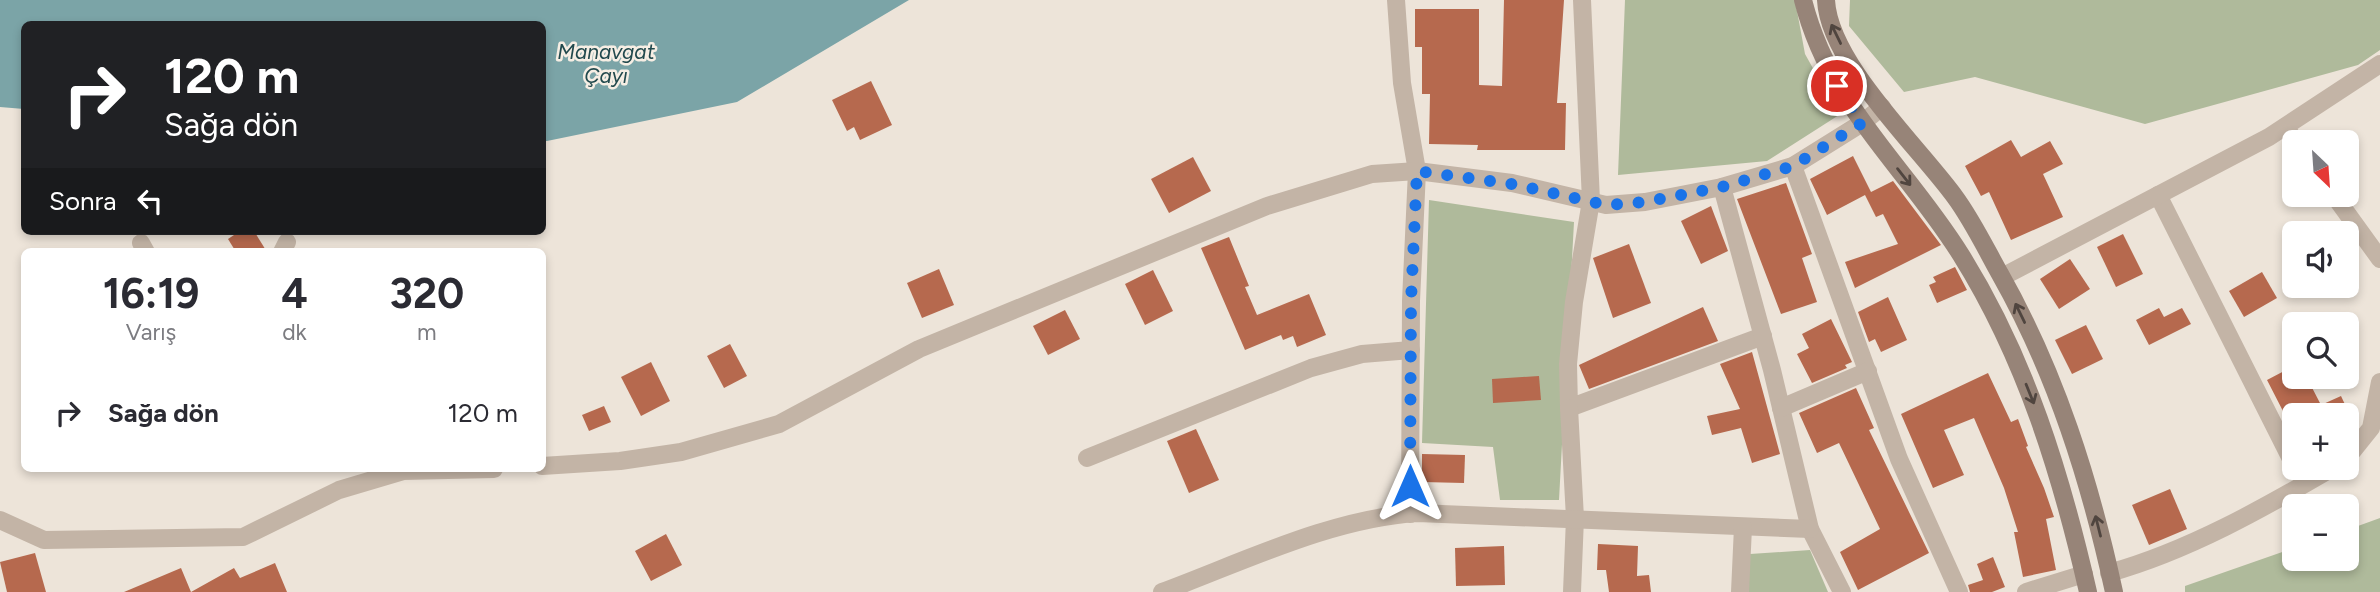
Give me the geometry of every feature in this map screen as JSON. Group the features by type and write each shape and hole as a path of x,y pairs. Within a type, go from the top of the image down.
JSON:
{"street":[{"path":"1396,0 1402,83 1417,171 1411,350 1410,514"},
{"path":"1572,592 1575,518 1568,364 1574,302 1591,201 1582,0"},
{"path":"1802,0 1811,34 1828,72 1862,123 1962,256 1992,312 2026,384 2055,457 2078,540 2088,592"},
{"path":"1826,0 1827,15 1850,62 1882,107 1956,198 2002,277 2041,355 2075,441 2114,592"},
{"path":"2002,277 2285,127 2380,64"},
{"path":"546,466 620,461 681,452 779,424 919,349 1267,206 1372,174 1417,171 1512,184 1606,205 1645,202 1722,187 1793,166 1862,123 1882,107"},
{"path":"1793,166 1899,459 1959,592"},
{"path":"1722,187 1763,336 1810,529 1842,592"},
{"path":"2158,195 2282,440"},
{"path":"2342,207 2380,259"},
{"path":"1569,408 1763,336"},
{"path":"1087,458 1311,368 1362,354 1411,350"},
{"path":"1781,408 1868,371"},
{"path":"2359,443 2371,428 2380,382"},
{"path":"0,520 44,540 243,537 339,490 396,472"},
{"path":"2302,480 2304,485"},
{"path":"2109,573 2137,565 2262,509 2312,480"},
{"path":"1162,592 1346,525 1380,516 1410,514 1575,518 1810,529"},
{"path":"1740,592 1743,527"},
{"path":"2026,592 2084,574"}],"green space":[{"path":"1625,0 1795,0 1805,54 1839,115 1767,161 1618,175"},
{"path":"1850,0 2380,0 2380,50 2358,65 2145,124 1975,77 1904,92 1849,26"},
{"path":"1429,200 1574,222 1559,500 1500,500 1493,447 1422,443"},
{"path":"2380,518 2380,592 2185,592 2185,586 2282,552 2282,571 2359,571 2359,526"},
{"path":"1810,550 1828,592 1748,592 1750,554"}],"water":[{"name":"Manavgat Çayı","path":"0,0 909,0 737,102 547,141 546,21 21,21 21,109 0,107"}],"building":[{"path":"1504,0 1564,0 1557,103 1566,103 1565,150 1477,150 1478,145 1429,144 1430,94 1422,94 1422,47 1415,47 1415,9 1479,9 1479,85 1502,86"},
{"path":"871,81 892,125 860,140 854,127 847,131 832,100"},
{"path":"2011,140 2021,157 2050,141 2063,164 2043,174 2063,217 2011,240 1989,192 1981,196 1965,166"},
{"path":"1853,156 1871,192 1893,181 1941,245 1855,288 1845,262 1898,244 1883,214 1876,217 1865,195 1827,215 1810,179"},
{"path":"1193,157 1211,191 1169,213 1151,179"},
{"path":"1786,183 1812,254 1802,258 1817,302 1781,314 1737,199"},
{"path":"1711,206 1728,251 1701,264 1681,221"},
{"path":"2123,234 2143,274 2116,287 2097,247"},
{"path":"234,235 256,235 265,248 234,248 228,239"},
{"path":"1229,237 1249,286 1245,287 1257,315 1309,294 1326,335 1297,347 1293,336 1283,340 1281,335 1245,350 1201,248"},
{"path":"1629,244 1651,303 1613,318 1593,258"},
{"path":"2070,259 2090,289 2059,309 2040,279"},
{"path":"1955,267 1967,290 1937,303 1929,285 1936,282 1933,277"},
{"path":"939,269 954,305 922,318 907,283"},
{"path":"1153,270 1173,311 1145,325 1125,284"},
{"path":"2262,272 2277,298 2244,317 2229,291"},
{"path":"1888,297 1907,340 1881,352 1875,339 1869,342 1858,312"},
{"path":"1703,307 1718,341 1589,389 1579,365"},
{"path":"2159,308 2164,317 2182,308 2191,324 2149,345 2136,320"},
{"path":"1065,310 1080,339 1048,355 1033,326"},
{"path":"1831,319 1852,362 1845,365 1847,368 1812,383 1797,354 1809,348 1802,334"},
{"path":"2086,325 2103,359 2072,374 2055,340"},
{"path":"730,344 747,376 724,388 707,356"},
{"path":"1752,352 1780,454 1752,463 1741,428 1712,435 1707,416 1740,409 1720,364"},
{"path":"651,362 670,401 641,416 621,377"},
{"path":"2282,372 2282,389 2313,389 2320,403 2282,403 2282,409 2267,380"},
{"path":"1988,373 2011,422 2018,419 2028,446 2026,447 2044,488 2054,517 2046,519 2056,570 2023,577 2014,532 2018,532 2004,488 1974,418 1944,430 1964,475 1933,488 1901,414"},
{"path":"1539,376 1541,400 1493,403 1492,379"},
{"path":"1856,388 1874,428 1869,430 1929,553 1858,590 1840,552 1880,529 1839,443 1817,453 1799,413"},
{"path":"2341,396 2344,403 2325,403"},
{"path":"604,406 611,422 589,431 582,415"},
{"path":"1196,429 1219,480 1189,493 1167,441"},
{"path":"1422,454 1465,455 1464,483 1422,482"},
{"path":"2170,489 2187,529 2149,545 2132,505"},
{"path":"666,534 682,565 651,581 635,551"},
{"path":"1598,544 1638,546 1637,576 1649,575 1651,592 1609,592 1606,570 1597,570"},
{"path":"1504,546 1505,585 1456,586 1455,548"},
{"path":"35,553 46,592 7,592 0,562"},
{"path":"1993,557 2005,587 1992,592 1970,592 1968,585 1983,580 1977,564"},
{"path":"275,563 287,592 191,592 234,568 240,578"},
{"path":"181,568 191,592 124,592"}],"route":[{"path":"1410,486 1411,301 1417,171 1512,184 1606,205 1645,202 1722,187 1793,166 1862,123 1837,86"}]}
